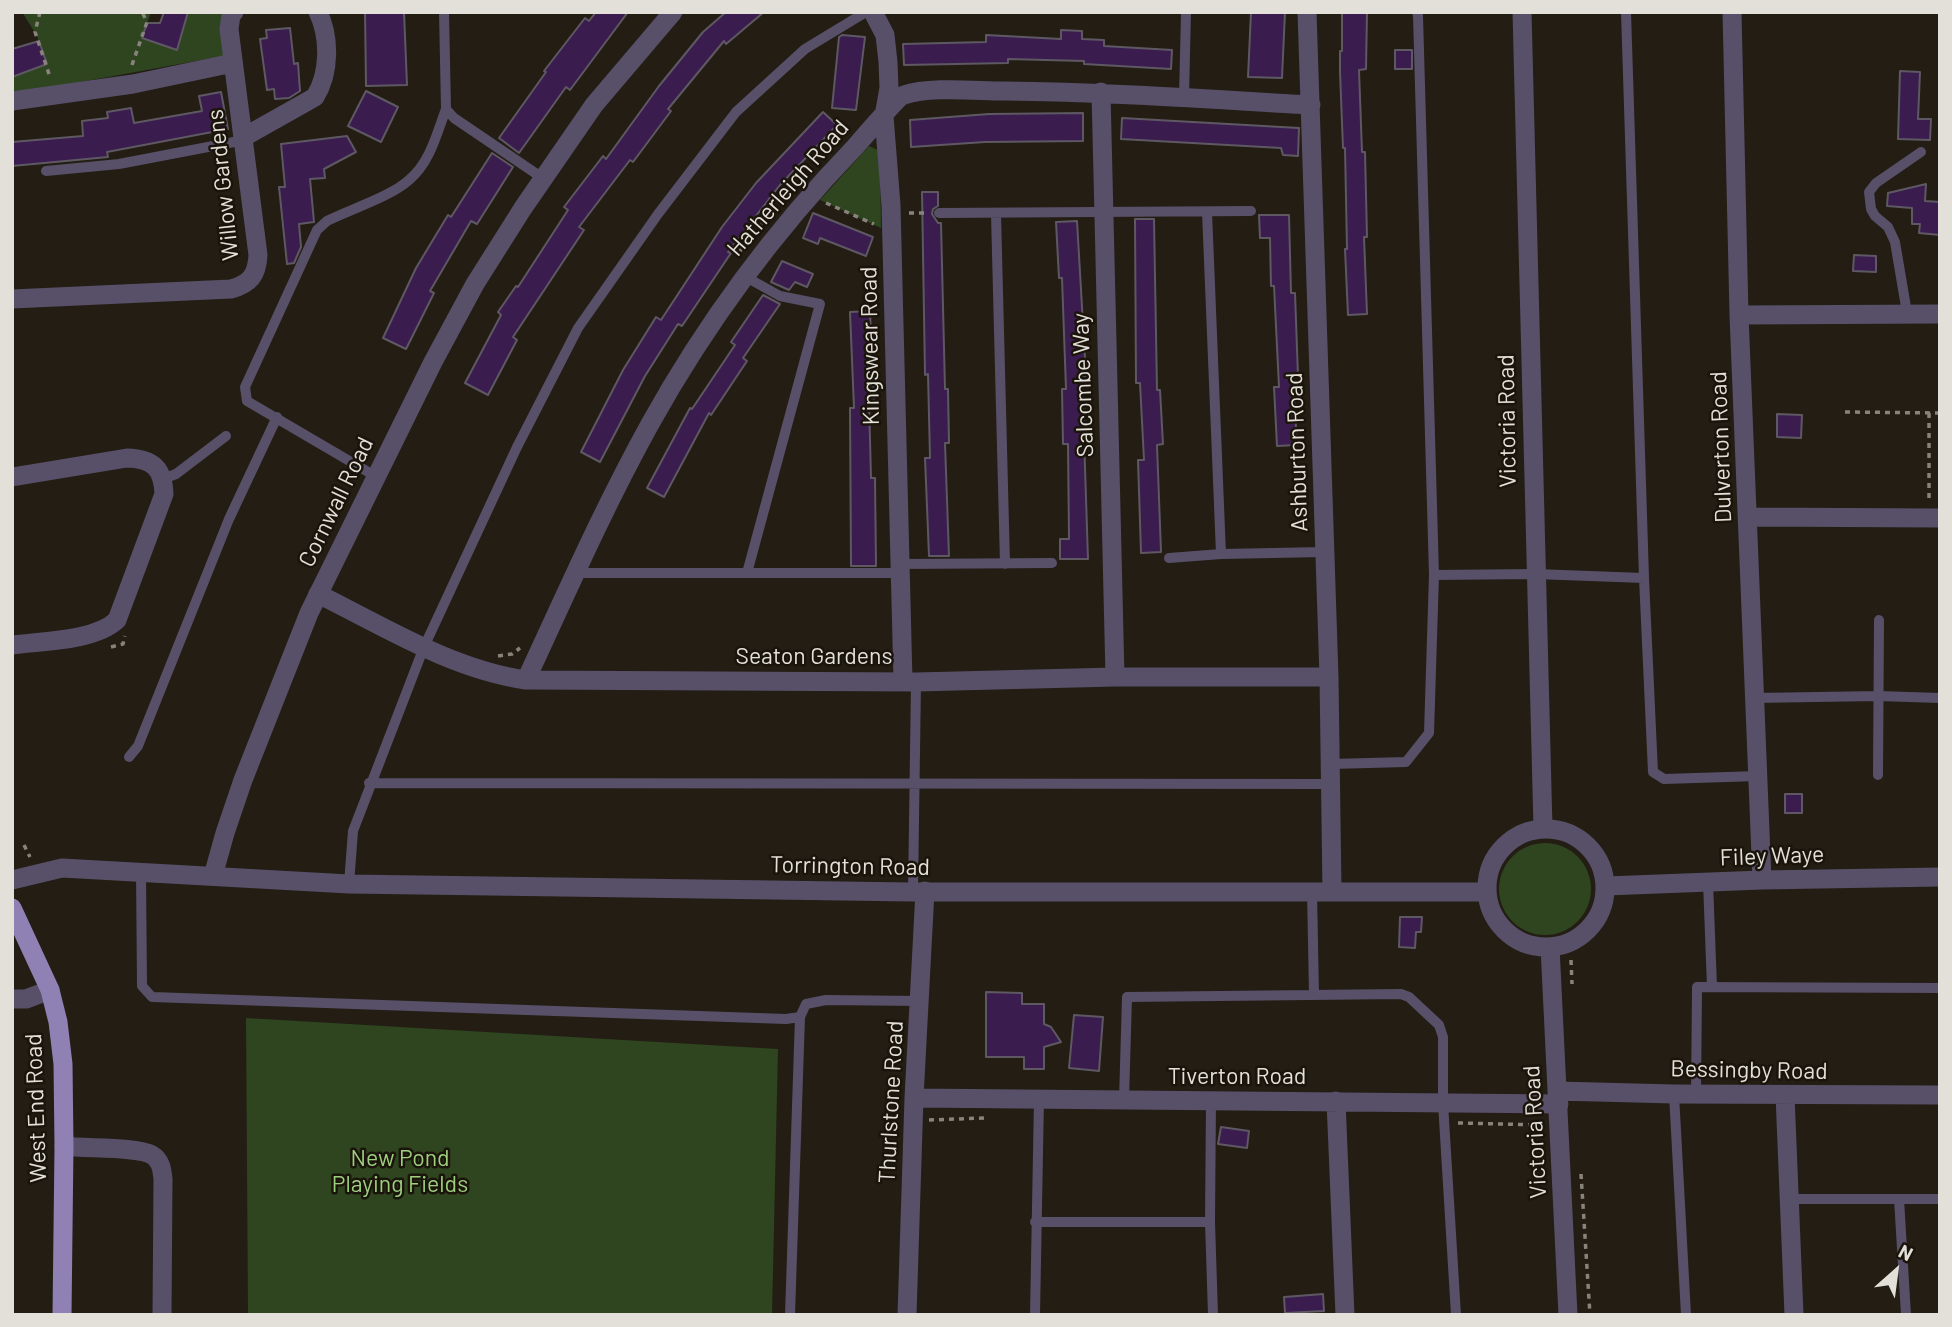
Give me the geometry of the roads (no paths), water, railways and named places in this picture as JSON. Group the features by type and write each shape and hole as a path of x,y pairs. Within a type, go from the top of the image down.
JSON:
{"main road":[{"name":"West End Road","path":"12,908 50,990 58,1022 64,1146 62,1315"}],"street":[{"name":"Willow Gardens","path":"12,299 231,289 253,278 258,256 229,29 234,12"},
{"path":"244,137 314,97 321,87 326,58 324,24 318,12"},
{"name":"Cornwall Road","path":"213,876 243,780 318,594 375,476 475,284 594,105 673,12"},
{"name":"Kingswear Road","path":"873,12 885,35 888,62 889,88 884,116 891,205 900,568 909,682"},
{"name":"Ashburton Road","path":"1307,12 1331,764 1322,891"},
{"name":"Victoria Road","path":"1522,12 1542,828"},
{"name":"Dulverton Road","path":"1732,12 1739,315 1762,880"},
{"path":"12,101 133,84 233,62"},
{"name":"Hatherleigh Road","path":"526,680 575,573 651,422 744,276 790,217 900,96 915,92 1101,92 1311,105"},
{"name":"Salcombe Way","path":"1101,92 1115,677"},
{"path":"1739,315 1940,314"},
{"path":"12,477 127,458 143,459 156,467 163,479 164,494 117,620 110,627 95,634 12,645"},
{"path":"1748,517 1935,510"},
{"name":"Seaton Gardens","path":"318,594 424,647 500,676 526,680 909,682 1115,677 1329,677"},
{"path":"1542,828 1561,830 1579,838 1593,851 1602,867 1606,886 1604,904 1596,921 1583,934 1567,943 1550,947 1524,942 1503,928 1493,914 1487,892 1487,878 1494,859 1506,844 1523,833 1542,828"},
{"path":"12,880 62,868 213,876"},
{"name":"Torrington Road","path":"213,876 349,884 919,891 1487,892"},
{"name":"Filey Waye","path":"1606,886 1940,877"},
{"name":"Thurlstone Road","path":"907,1315 920,1001 919,891"},
{"name":"Victoria Road","path":"1550,947 1569,1315"},
{"path":"12,999 26,999 50,990"},
{"name":"Bessingby Road","path":"1559,1098 1674,1094 1940,1095"},
{"path":"1785,1095 1794,1315"},
{"name":"Tiverton Road","path":"915,1098 1443,1103 1559,1098"},
{"path":"1336,1101 1345,1315"},
{"path":"64,1146 140,1151 153,1156 160,1163 163,1179 162,1315"}],"lane":[{"path":"375,476 247,401 246,387 317,230 327,221 409,181 428,154 446,109 444,12"},
{"path":"349,884 352,831 424,647 517,447 578,328 658,214 736,111 804,49 866,12"},
{"path":"1184,97 1186,12"},
{"path":"1331,764 1406,762 1429,733 1434,575 1417,12"},
{"path":"1626,12 1644,578 1653,772 1664,779 1758,776"},
{"path":"446,109 454,118 544,179"},
{"path":"46,171 119,164 234,142 244,137"},
{"path":"1907,313 1895,242 1888,227 1871,209 1870,192 1877,183 1921,152"},
{"path":"939,213 1251,211"},
{"path":"1207,212 1221,554"},
{"path":"996,214 1005,564"},
{"path":"744,276 780,296 820,304 747,573"},
{"path":"129,757 138,746 229,519 277,417"},
{"path":"163,479 176,474 226,436"},
{"path":"1169,558 1324,552"},
{"path":"575,573 747,573 1052,563"},
{"path":"1434,575 1644,578"},
{"path":"1878,775 1879,620"},
{"path":"909,682 919,891"},
{"path":"1754,698 1940,698"},
{"path":"369,783 1331,784"},
{"path":"141,872 142,986 152,997 786,1019 800,1017"},
{"path":"1708,883 1712,987"},
{"path":"1314,995 1322,891"},
{"path":"1696,1094 1697,987 1940,988"},
{"path":"1124,1100 1127,997 1401,993 1409,997 1439,1025 1443,1037 1443,1103 1456,1315"},
{"path":"789,1315 800,1017 806,1004 826,1000 920,1001"},
{"path":"1674,1094 1686,1315"},
{"path":"1035,1315 1039,1099"},
{"path":"1212,1100 1210,1223 1213,1315"},
{"path":"1789,1199 1940,1199"},
{"path":"1899,1199 1906,1315"},
{"path":"1035,1222 1210,1223"}],"park label":[{"name":"New Pond Playing Fields","path":"400,1171"}]}
